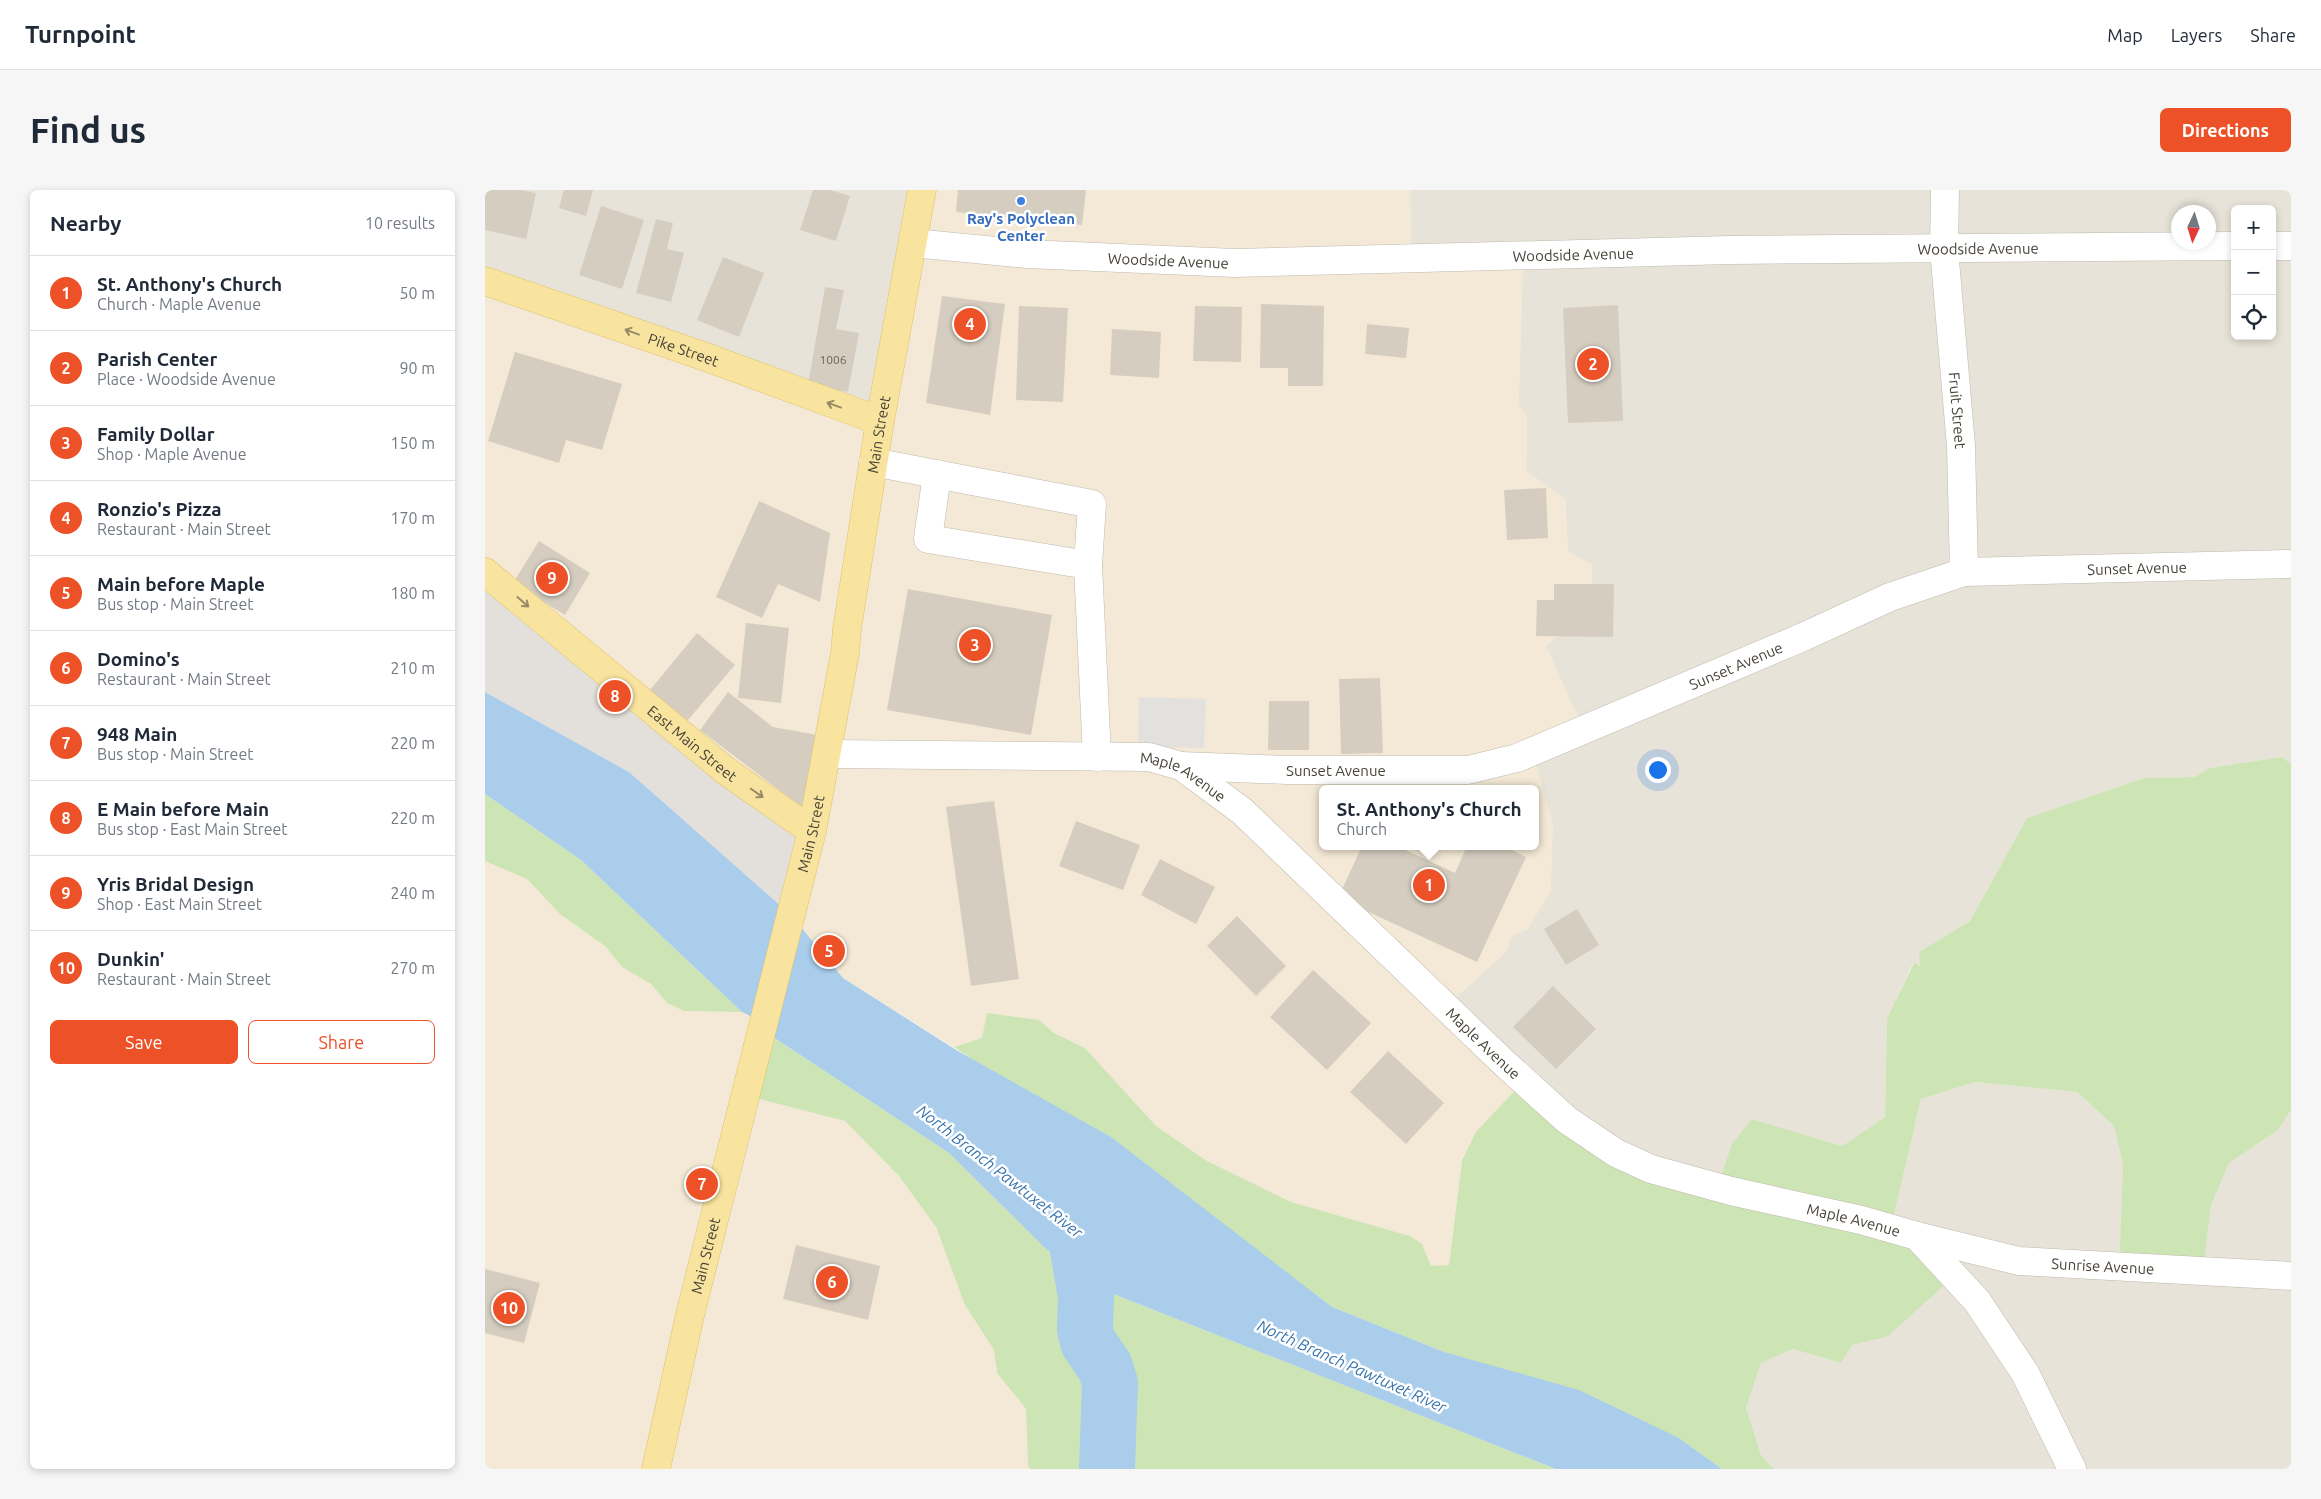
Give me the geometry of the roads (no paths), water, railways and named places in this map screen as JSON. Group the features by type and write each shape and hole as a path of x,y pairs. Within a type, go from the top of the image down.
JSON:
{"main road":[{"name":"Main Street","path":"656,1469 691,1314 812,831 845,653 873,462 922,190"},
{"name":"Pike Street","path":"485,281 880,421"},
{"name":"East Main Street","path":"485,572 726,771 812,831"}],"street":[{"name":"Fruit Street","path":"1945,190 1944,249 1961,446 1964,572"},
{"name":"Woodside Avenue","path":"913,243 1027,254 1235,262 1730,250 2231,246"},
{"path":"2276,246 2291,246"},
{"path":"873,462 1092,504 1087,565 1097,757"},
{"path":"937,474 928,539 1087,565"},
{"name":"Sunset Avenue","path":"1181,766 1287,770 1468,770 1517,758 1890,598 1964,572 2291,564"},
{"name":"Maple Avenue","path":"827,754 1149,757 1181,766 1241,811 1420,984 1567,1120 1616,1153 1651,1168 1731,1191 1861,1220 1917,1236 1977,1300 2025,1373 2072,1469"},
{"name":"Sunrise Avenue","path":"1917,1236 2019,1261 2291,1276"}],"water":[{"name":"North Branch Pawtuxet River","path":"485,692 629,772 791,915 843,978 956,1050 1111,1137 1332,1307 1444,1352 1579,1390 1679,1438 1722,1469 1556,1469 1106,1291 1045,1248 949,1153 764,1031 760,1021 742,1012 581,860 485,794"}],"waterway":[{"name":"North Branch Pawtuxet River","path":"1075,1233 1086,1296 1085,1329 1088,1342 1105,1367 1110,1383 1107,1469"}],"place":[{"name":"Ray's Polyclean Center","path":"1021,201"},
{"name":"Ronzio's Pizza","path":"970,324"},
{"name":"Parish Center","path":"1593,364"},
{"name":"Yris Bridal Design","path":"552,578"},
{"name":"Family Dollar","path":"975,645"},
{"name":"E Main before Main","path":"615,696"},
{"name":"St. Anthony's Church","path":"1429,885"},
{"name":"Main before Maple","path":"829,951"},
{"name":"948 Main","path":"702,1184"},
{"name":"Domino's","path":"832,1282"},
{"name":"Dunkin'","path":"509,1308"}]}
